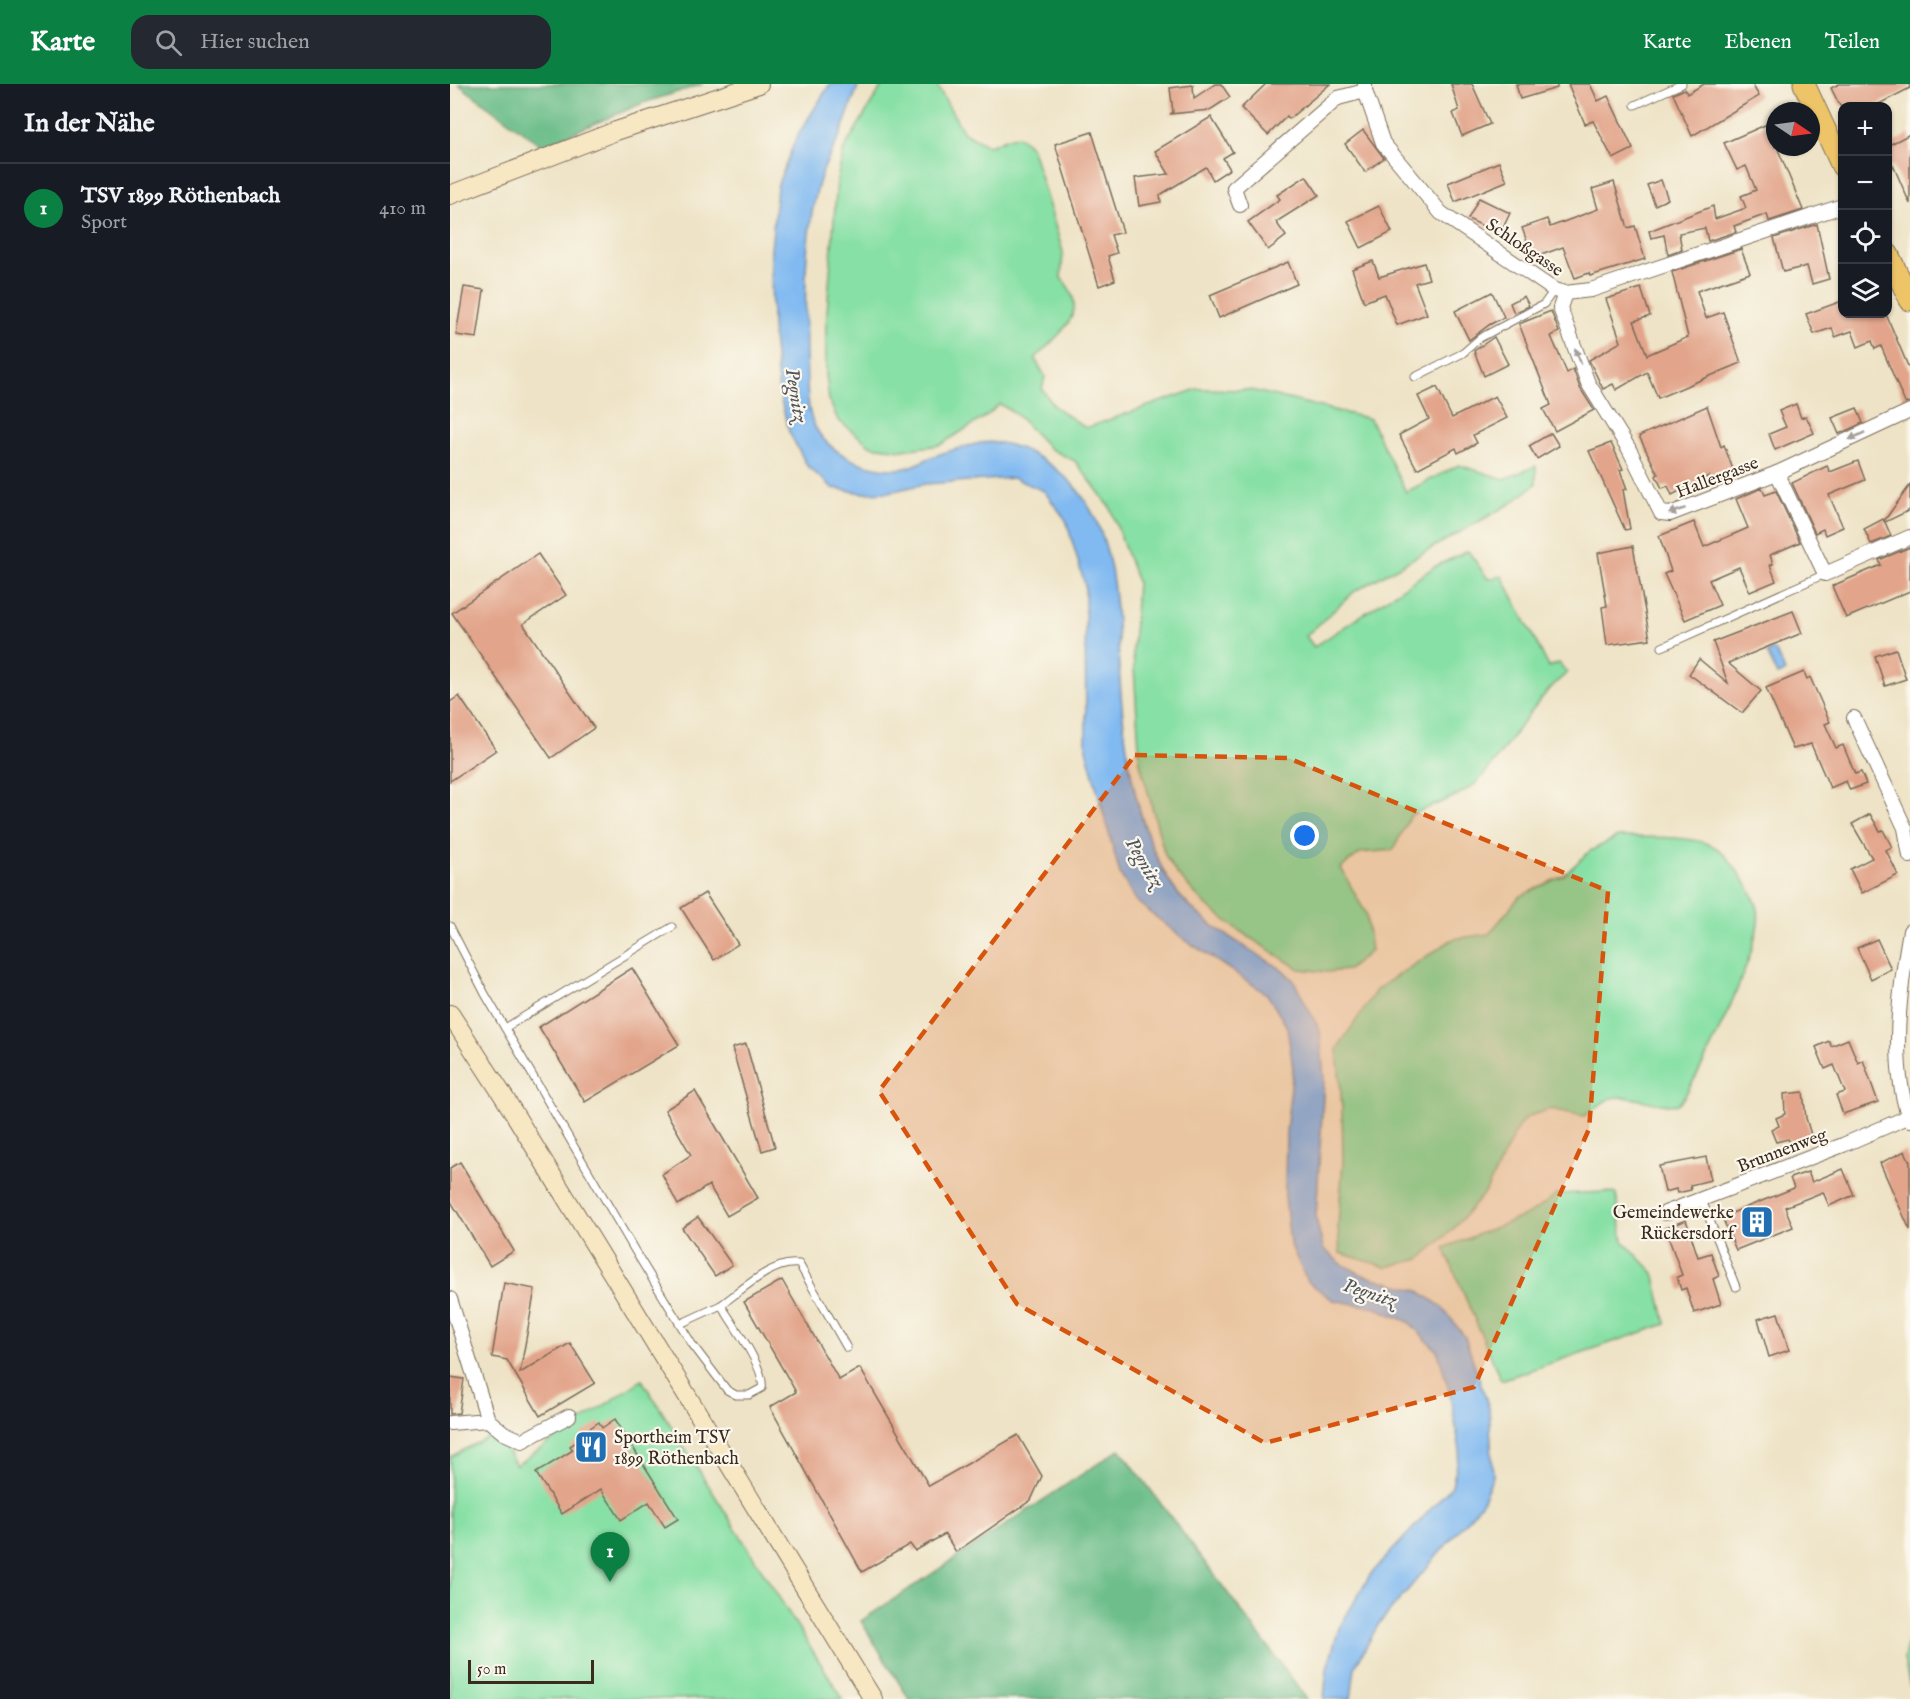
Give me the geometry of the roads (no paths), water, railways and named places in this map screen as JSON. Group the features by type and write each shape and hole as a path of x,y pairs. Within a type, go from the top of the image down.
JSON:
{"main road":[{"path":"450,195 616,131 759,84"},
{"path":"1808,87 1838,157"},
{"path":"1892,263 1909,295"},
{"path":"450,1014 873,1699"}],"street":[{"path":"1240,205 1234,188 1338,98 1365,87"},
{"name":"Schloßgasse","path":"1365,87 1383,143 1441,213 1560,292 1591,290 1838,207"},
{"name":"Hallergasse","path":"1560,292 1560,308 1588,383 1629,449 1661,513 1670,514 1776,473 1910,411"},
{"path":"1776,473 1825,574 1910,537"},
{"path":"1854,717 1905,828 1910,856"},
{"path":"1910,931 1904,964 1899,1031 1901,1082 1910,1118"},
{"name":"Brunnenweg","path":"1665,1213 1910,1118"},
{"path":"450,1299 488,1420 504,1433 522,1441 569,1416"},
{"path":"450,1423 488,1420"}],"lane":[{"path":"1635,105 1682,84"},
{"path":"1415,377 1463,353 1480,338 1544,304 1560,292"},
{"path":"1662,646 1825,574"},
{"path":"450,926 506,1028 680,1324 727,1390 736,1395 756,1393 762,1388 764,1380 721,1305"},
{"path":"506,1028 672,927"},
{"path":"1702,1200 1736,1287"},
{"path":"680,1324 721,1305 787,1262 799,1264 847,1348"}],"water":[{"name":"Pegnitz","path":"830,84 859,84 840,135 822,173 811,216 808,239 806,262 807,383 810,413 815,427 835,449 848,457 862,464 892,469 910,467 934,456 981,443 1011,445 1041,459 1078,490 1102,534 1111,570 1116,606 1125,736 1130,768 1146,831 1158,860 1173,887 1195,911 1224,933 1283,970 1294,981 1320,1031 1324,1079 1316,1218 1323,1248 1340,1263 1363,1275 1419,1291 1442,1307 1465,1337 1489,1408 1493,1476 1481,1504 1378,1625 1355,1667 1351,1699 1324,1699 1327,1669 1339,1628 1370,1575 1452,1486 1460,1450 1450,1394 1438,1352 1409,1322 1376,1308 1333,1300 1307,1281 1290,1243 1285,1197 1286,1132 1293,1068 1287,1027 1267,994 1185,940 1136,901 1120,874 1086,749 1085,585 1066,520 1044,491 1014,478 925,484 889,492 862,493 833,488 808,467 789,432 779,392 772,328 771,250 777,187 796,138"},
{"path":"1775,650 1785,672 1777,675 1767,653"}],"place":[{"name":"Gemeindewerke Rückersdorf","path":"1757,1222"},
{"name":"Sportheim TSV 1899 Röthenbach","path":"591,1447"},
{"name":"TSV 1899 Röthenbach","path":"610,1582"}]}
